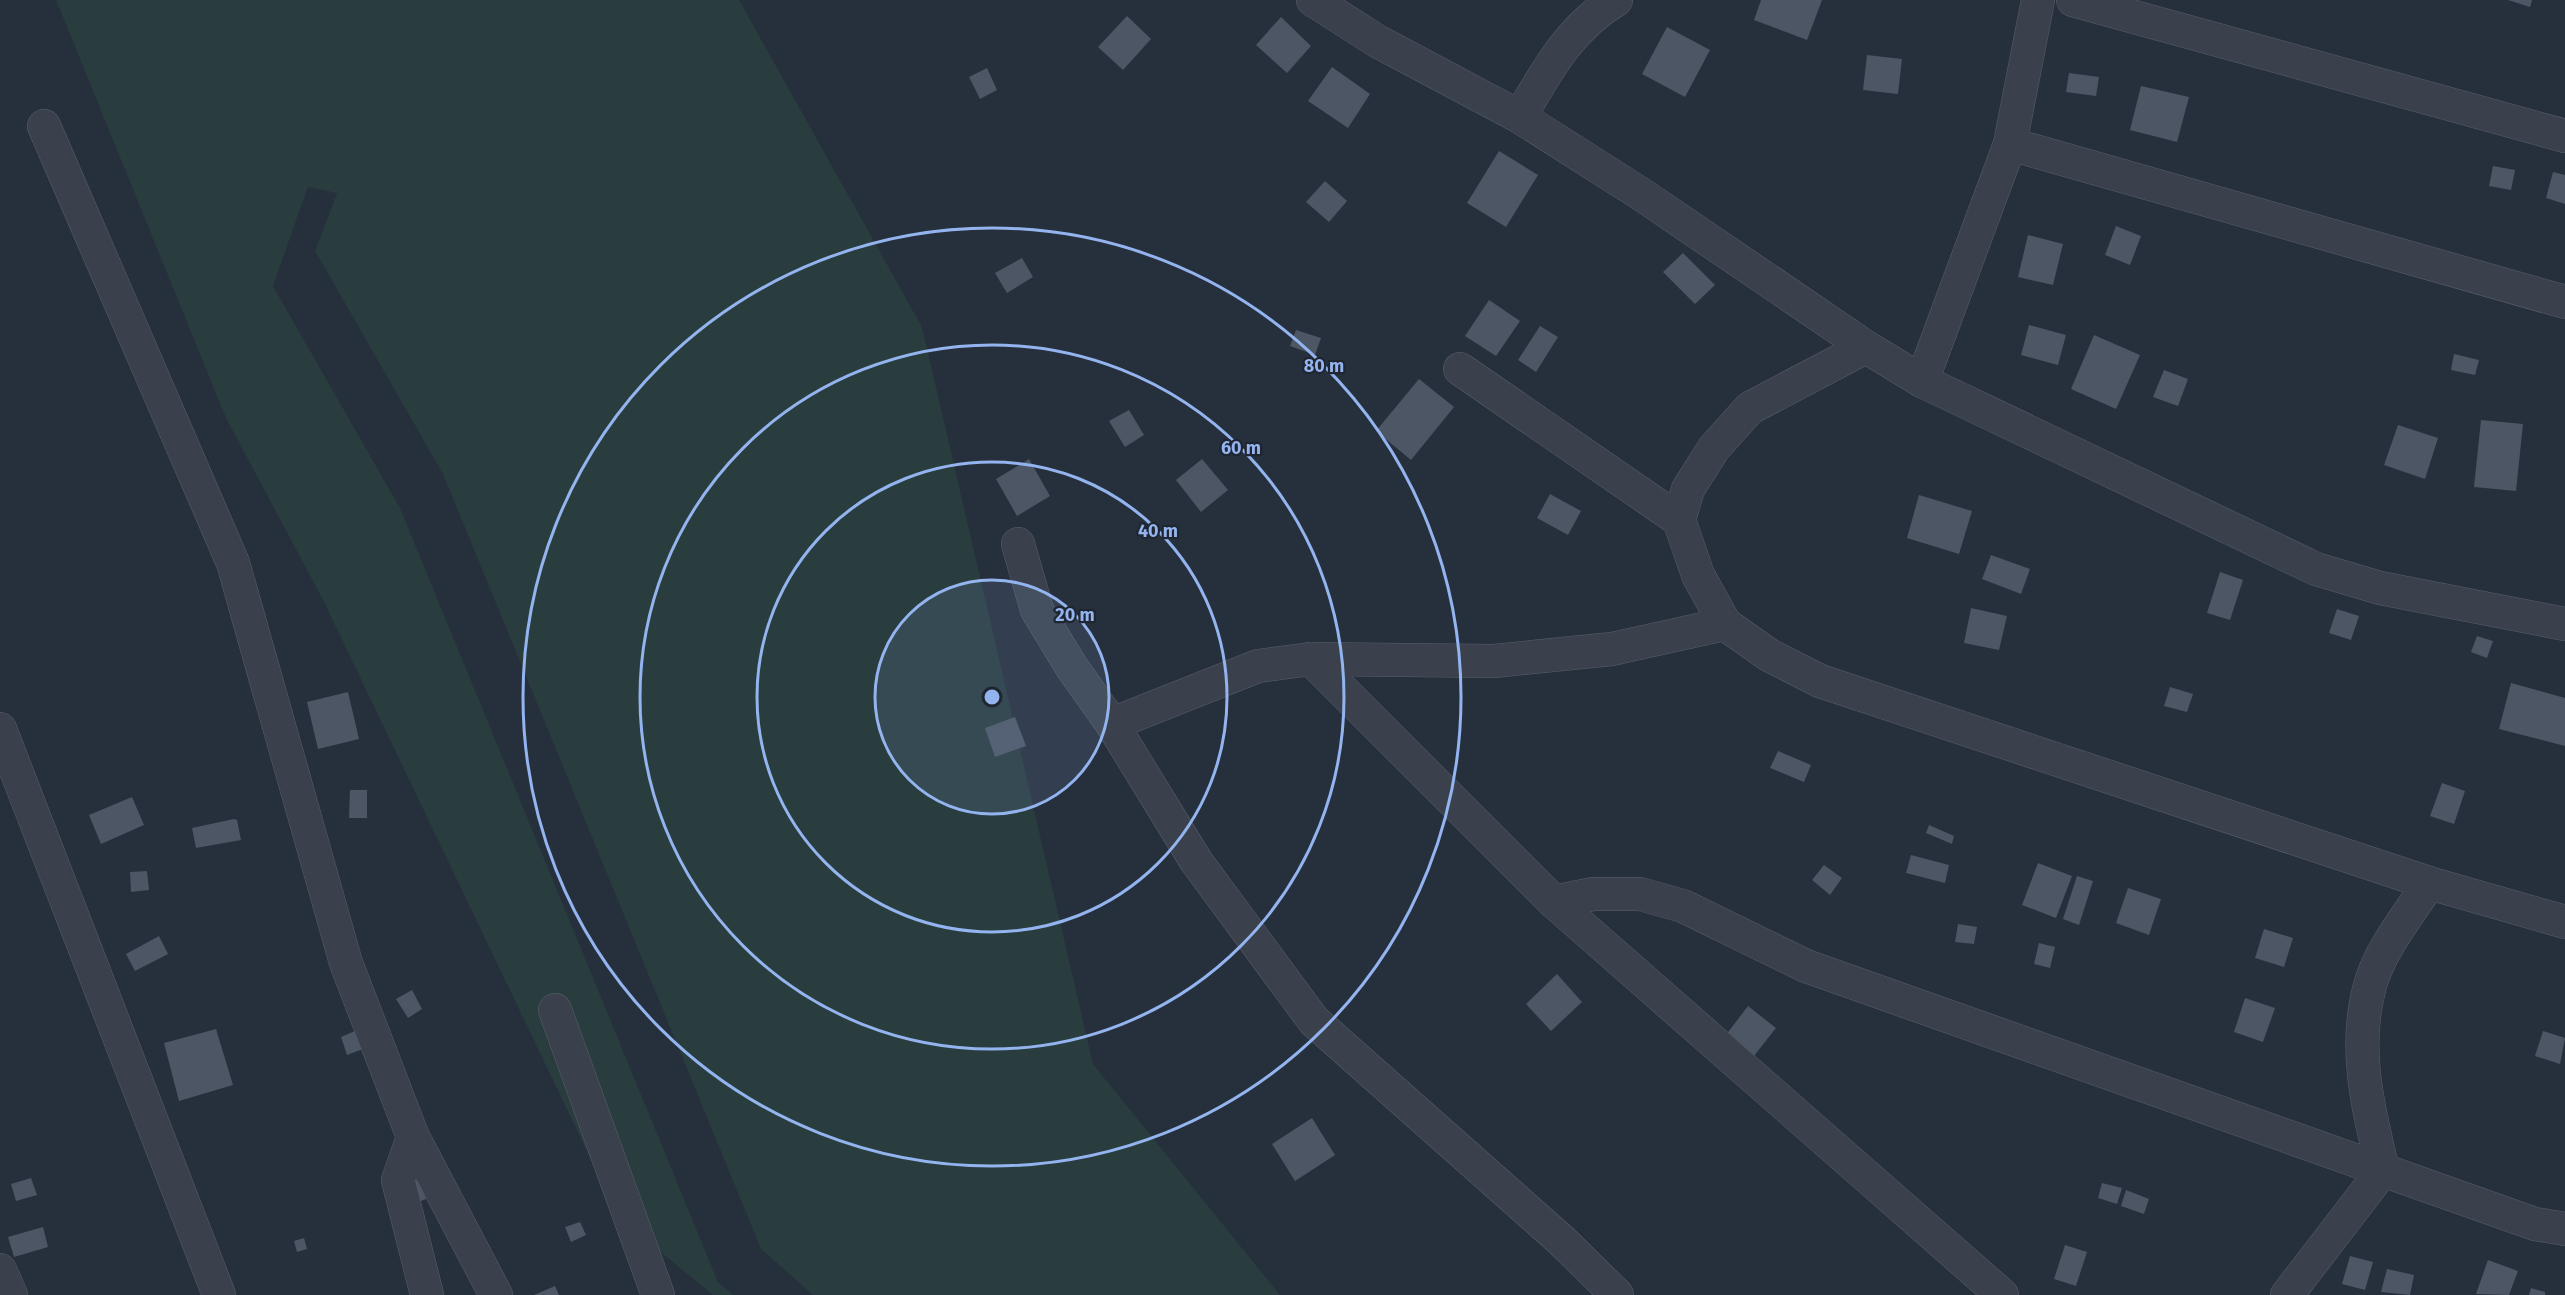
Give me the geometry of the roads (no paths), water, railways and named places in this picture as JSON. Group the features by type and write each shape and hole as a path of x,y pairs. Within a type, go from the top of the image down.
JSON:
{"street":[{"path":"1313,0 1377,41 1520,117 1641,194 1866,347 1922,381 2316,569 2380,588 2565,624"},
{"path":"1520,117 1557,55 1593,14 1616,0"},
{"path":"1922,381 2010,144 2038,0"},
{"path":"2073,0 2565,136"},
{"path":"44,126 233,563 346,963 413,1137 496,1295"},
{"path":"2010,144 2565,302"},
{"path":"1866,347 1750,408 1714,448 1688,489 1679,520 1698,575 1725,624 1769,655 1820,681 2429,884 2565,922"},
{"path":"1460,369 1679,520"},
{"path":"1018,544 1037,610 1071,666 1112,724 1196,861 1314,1021 1561,1240 1617,1295"},
{"path":"1112,724 1258,666 1311,659 1494,661 1612,649 1725,624"},
{"path":"1311,659 1554,902 2002,1295"},
{"path":"0,729 219,1295"},
{"path":"2287,1295 2383,1170 2363,1075 2363,1022 2372,980 2390,944 2429,884"},
{"path":"1554,902 1593,894 1640,894 1683,906 1806,966 2535,1224 2565,1229"},
{"path":"555,1010 658,1295"},
{"path":"413,1137 398,1180 427,1295"},
{"path":"0,1270 10,1295"}]}
